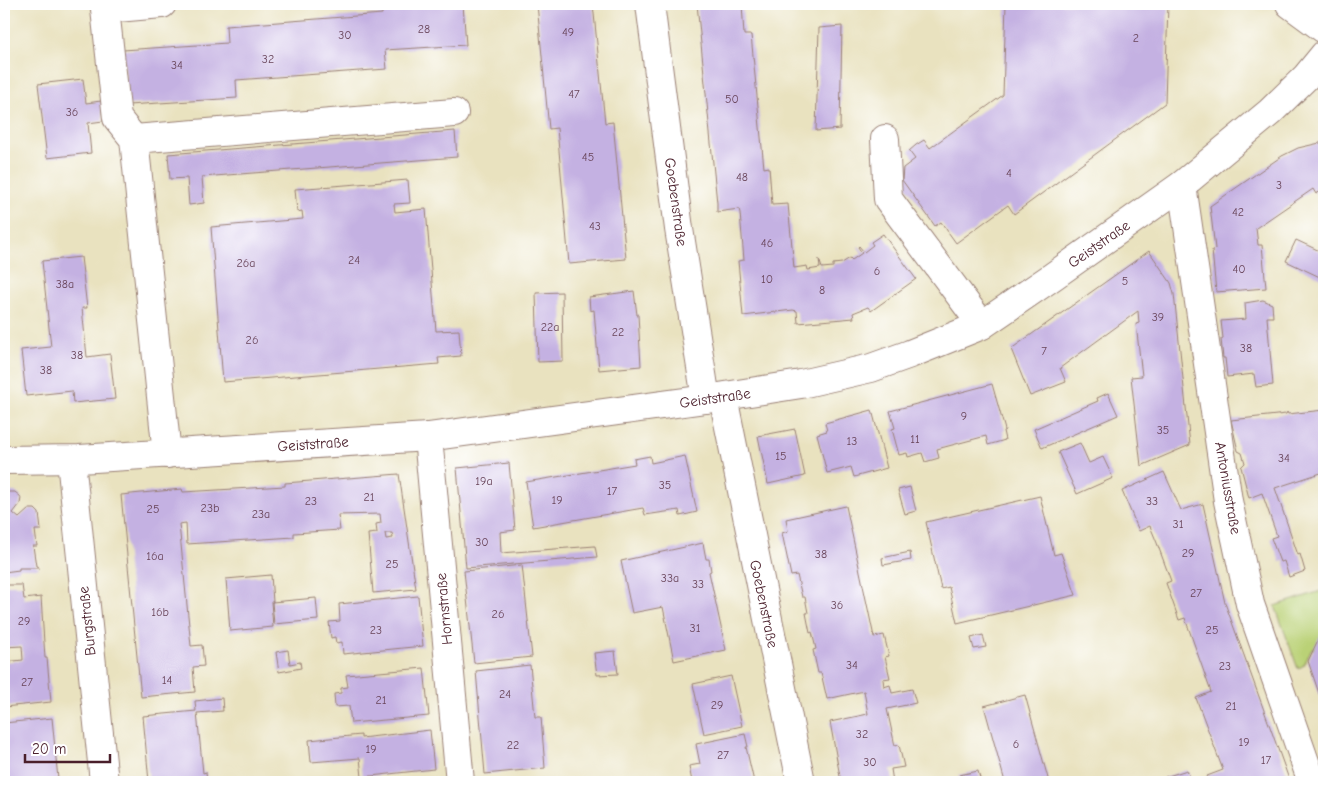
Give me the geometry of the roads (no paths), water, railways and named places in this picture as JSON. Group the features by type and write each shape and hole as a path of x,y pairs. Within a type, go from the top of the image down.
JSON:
{"street":[{"path":"162,4 105,9 117,118 134,139 166,454"},
{"name":"Goebenstraße","path":"650,4 679,229 714,398 801,782"},
{"path":"1290,4 1324,29"},
{"name":"Geiststraße","path":"4,460 71,460 428,437 714,398 801,384 871,368 982,325 1182,185 1270,112 1306,77 1324,56"},
{"path":"134,139 454,113"},
{"path":"885,139 888,199 982,325"},
{"name":"Antoniusstraße","path":"1182,185 1228,501 1248,594 1312,782"},
{"name":"Hornstraße","path":"428,437 460,782"},
{"name":"Burgstraße","path":"71,460 104,782"}]}
